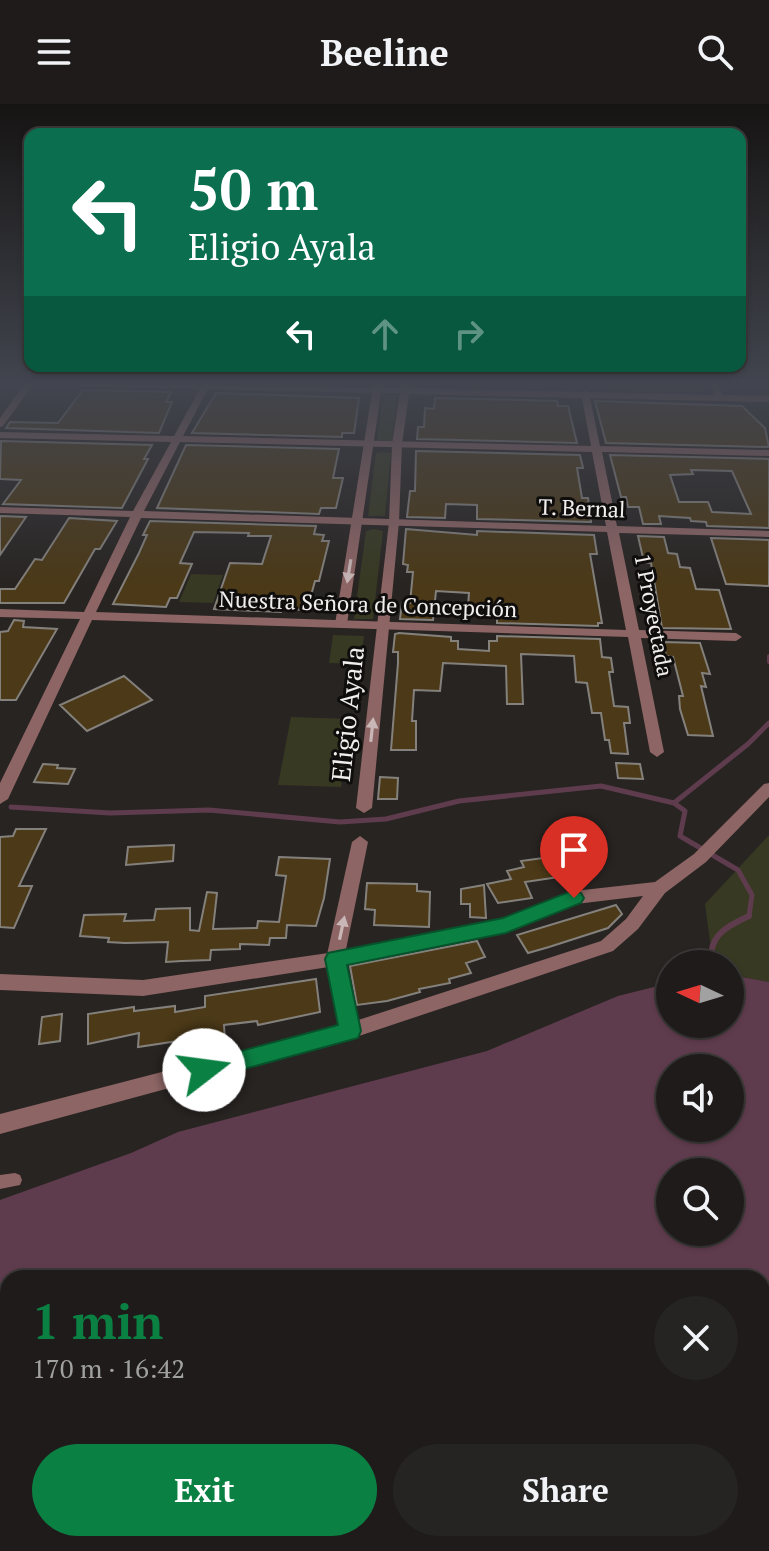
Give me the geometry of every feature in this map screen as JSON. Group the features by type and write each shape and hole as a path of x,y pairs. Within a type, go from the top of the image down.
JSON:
{"street":[{"path":"0,799 5,778 91,615 138,512 171,451"},
{"path":"341,624 369,451"},
{"name":"Eligio Ayala","path":"364,808 394,522 397,451"},
{"name":"1 Proyectada","path":"598,451 657,752"},
{"path":"663,451 769,453"},
{"name":"T. Bernal","path":"0,510 769,534"},
{"name":"Nuestra Señora de Concepción","path":"0,613 736,637"},
{"path":"0,1124 350,1031 607,946 632,924 659,888 706,851 769,788"},
{"path":"350,1031 335,959 360,842"},
{"path":"0,982 143,988 335,959 506,925 574,898 659,888"}],"lane":[{"path":"0,1182 15,1180"}],"green space":[{"path":"376,453 391,453 385,516 368,516"},
{"path":"366,531 383,531 373,619 354,619"},
{"path":"191,574 223,575 213,603 179,602"},
{"path":"333,635 364,636 360,664 329,663"},
{"path":"291,717 349,719 341,787 278,785"},
{"path":"769,835 769,982 744,978 744,950 711,950 705,904"}],"shaded area":[{"path":"744,978 769,982 769,1270 0,1270 0,1200 131,1153 178,1132 487,1051 618,996 656,986 656,1038 744,1038"}],"building":[{"path":"1,451 149,451 144,459 148,459 122,508 3,504 21,480 0,479"},
{"path":"183,451 339,451 333,478 343,478 336,508 321,508 319,514 157,508"},
{"path":"416,451 580,455 583,468 577,468 582,498 588,498 591,522 477,519 477,505 446,504 445,518 407,517 410,491 415,491"},
{"path":"610,455 769,459 769,528 707,526 706,522 691,521 690,518 659,516 661,524 643,524 639,507 628,507 626,497 621,497","holes":["691,470 732,471 751,514 712,512 708,502 679,502 670,475 693,474"]},
{"path":"0,516 26,517 0,555"},
{"path":"69,518 117,521 100,549 95,549 64,603 0,603 0,589 15,589 35,559 42,560"},
{"path":"150,521 316,526 314,534 324,535 322,541 329,541 319,581 315,581 307,610 214,609 230,563 262,564 271,536 248,536 249,533 194,532 180,563 192,564 177,598 170,598 166,607 113,604 139,553"},
{"path":"406,529 477,535 477,531 594,535 597,554 590,554 602,623 598,626 497,623 497,607 468,606 469,593 436,591 433,620 400,619 402,603 410,603 413,572 407,572 408,565 403,564"},
{"path":"638,536 664,537 668,553 677,554 680,567 690,568 696,589 719,590 731,629 662,628 651,563 644,562"},
{"path":"711,538 769,540 769,586 726,584"},
{"path":"14,620 24,621 23,627 57,629 16,700 0,700 0,632 8,631"},
{"path":"395,634 451,637 451,641 458,641 458,649 489,651 489,641 497,641 497,636 600,639 602,657 611,658 613,672 609,672 614,706 628,707 630,723 624,723 628,754 611,753 609,740 605,740 601,713 592,713 587,683 576,682 574,656 521,654 523,704 507,704 506,666 443,663 440,691 414,690 412,721 416,721 416,750 391,750 398,663 398,652 393,652"},
{"path":"663,642 700,643 710,674 702,673 706,687 701,686 713,736 688,735 680,709 679,696 683,696 673,657 666,656"},
{"path":"124,676 152,700 87,731 60,705"},
{"path":"616,763 640,764 643,779 618,778"},
{"path":"43,764 75,769 68,784 34,782"},
{"path":"380,777 398,778 397,799 378,799"},
{"path":"16,829 46,829 19,886 32,886 14,928 0,927 0,837 13,836"},
{"path":"174,845 173,861 126,865 128,847"},
{"path":"279,857 330,859 316,926 287,925 286,938 270,938 269,945 240,944 240,949 211,950 210,960 166,962 168,942 108,942 109,938 80,936 84,915 126,914 124,921 154,920 156,909 190,908 190,930 199,931 207,892 217,893 213,929 257,928 258,921 279,922 286,876 276,875"},
{"path":"550,857 559,877 525,882 532,898 498,903 487,884 511,879 507,871 524,867 521,861"},
{"path":"367,883 417,884 417,891 430,892 429,927 374,925 375,910 365,909"},
{"path":"484,885 486,918 470,917 470,904 461,904 461,889"},
{"path":"616,905 622,914 608,928 549,947 528,953 517,935"},
{"path":"477,941 485,957 466,963 471,973 449,979 450,983 419,989 420,992 357,1005 350,966"},
{"path":"316,979 320,1012 258,1025 257,1021 224,1025 225,1040 178,1050 178,1041 138,1047 139,1033 88,1044 88,1014 134,1007 134,1011 175,1006 175,1012 205,1007 205,996"},
{"path":"62,1014 60,1041 39,1044 42,1017"}],"waterway":[{"path":"769,656 769,662"},
{"path":"674,803 748,744 769,723"},
{"path":"11,807 110,813 209,810 340,822 386,819 459,801 601,786 674,803"},
{"path":"674,803 685,811 680,836 738,870 752,895 749,916 720,933 712,950"}],"route":[{"path":"204,1070 350,1031 335,959 506,925 574,898"}]}
